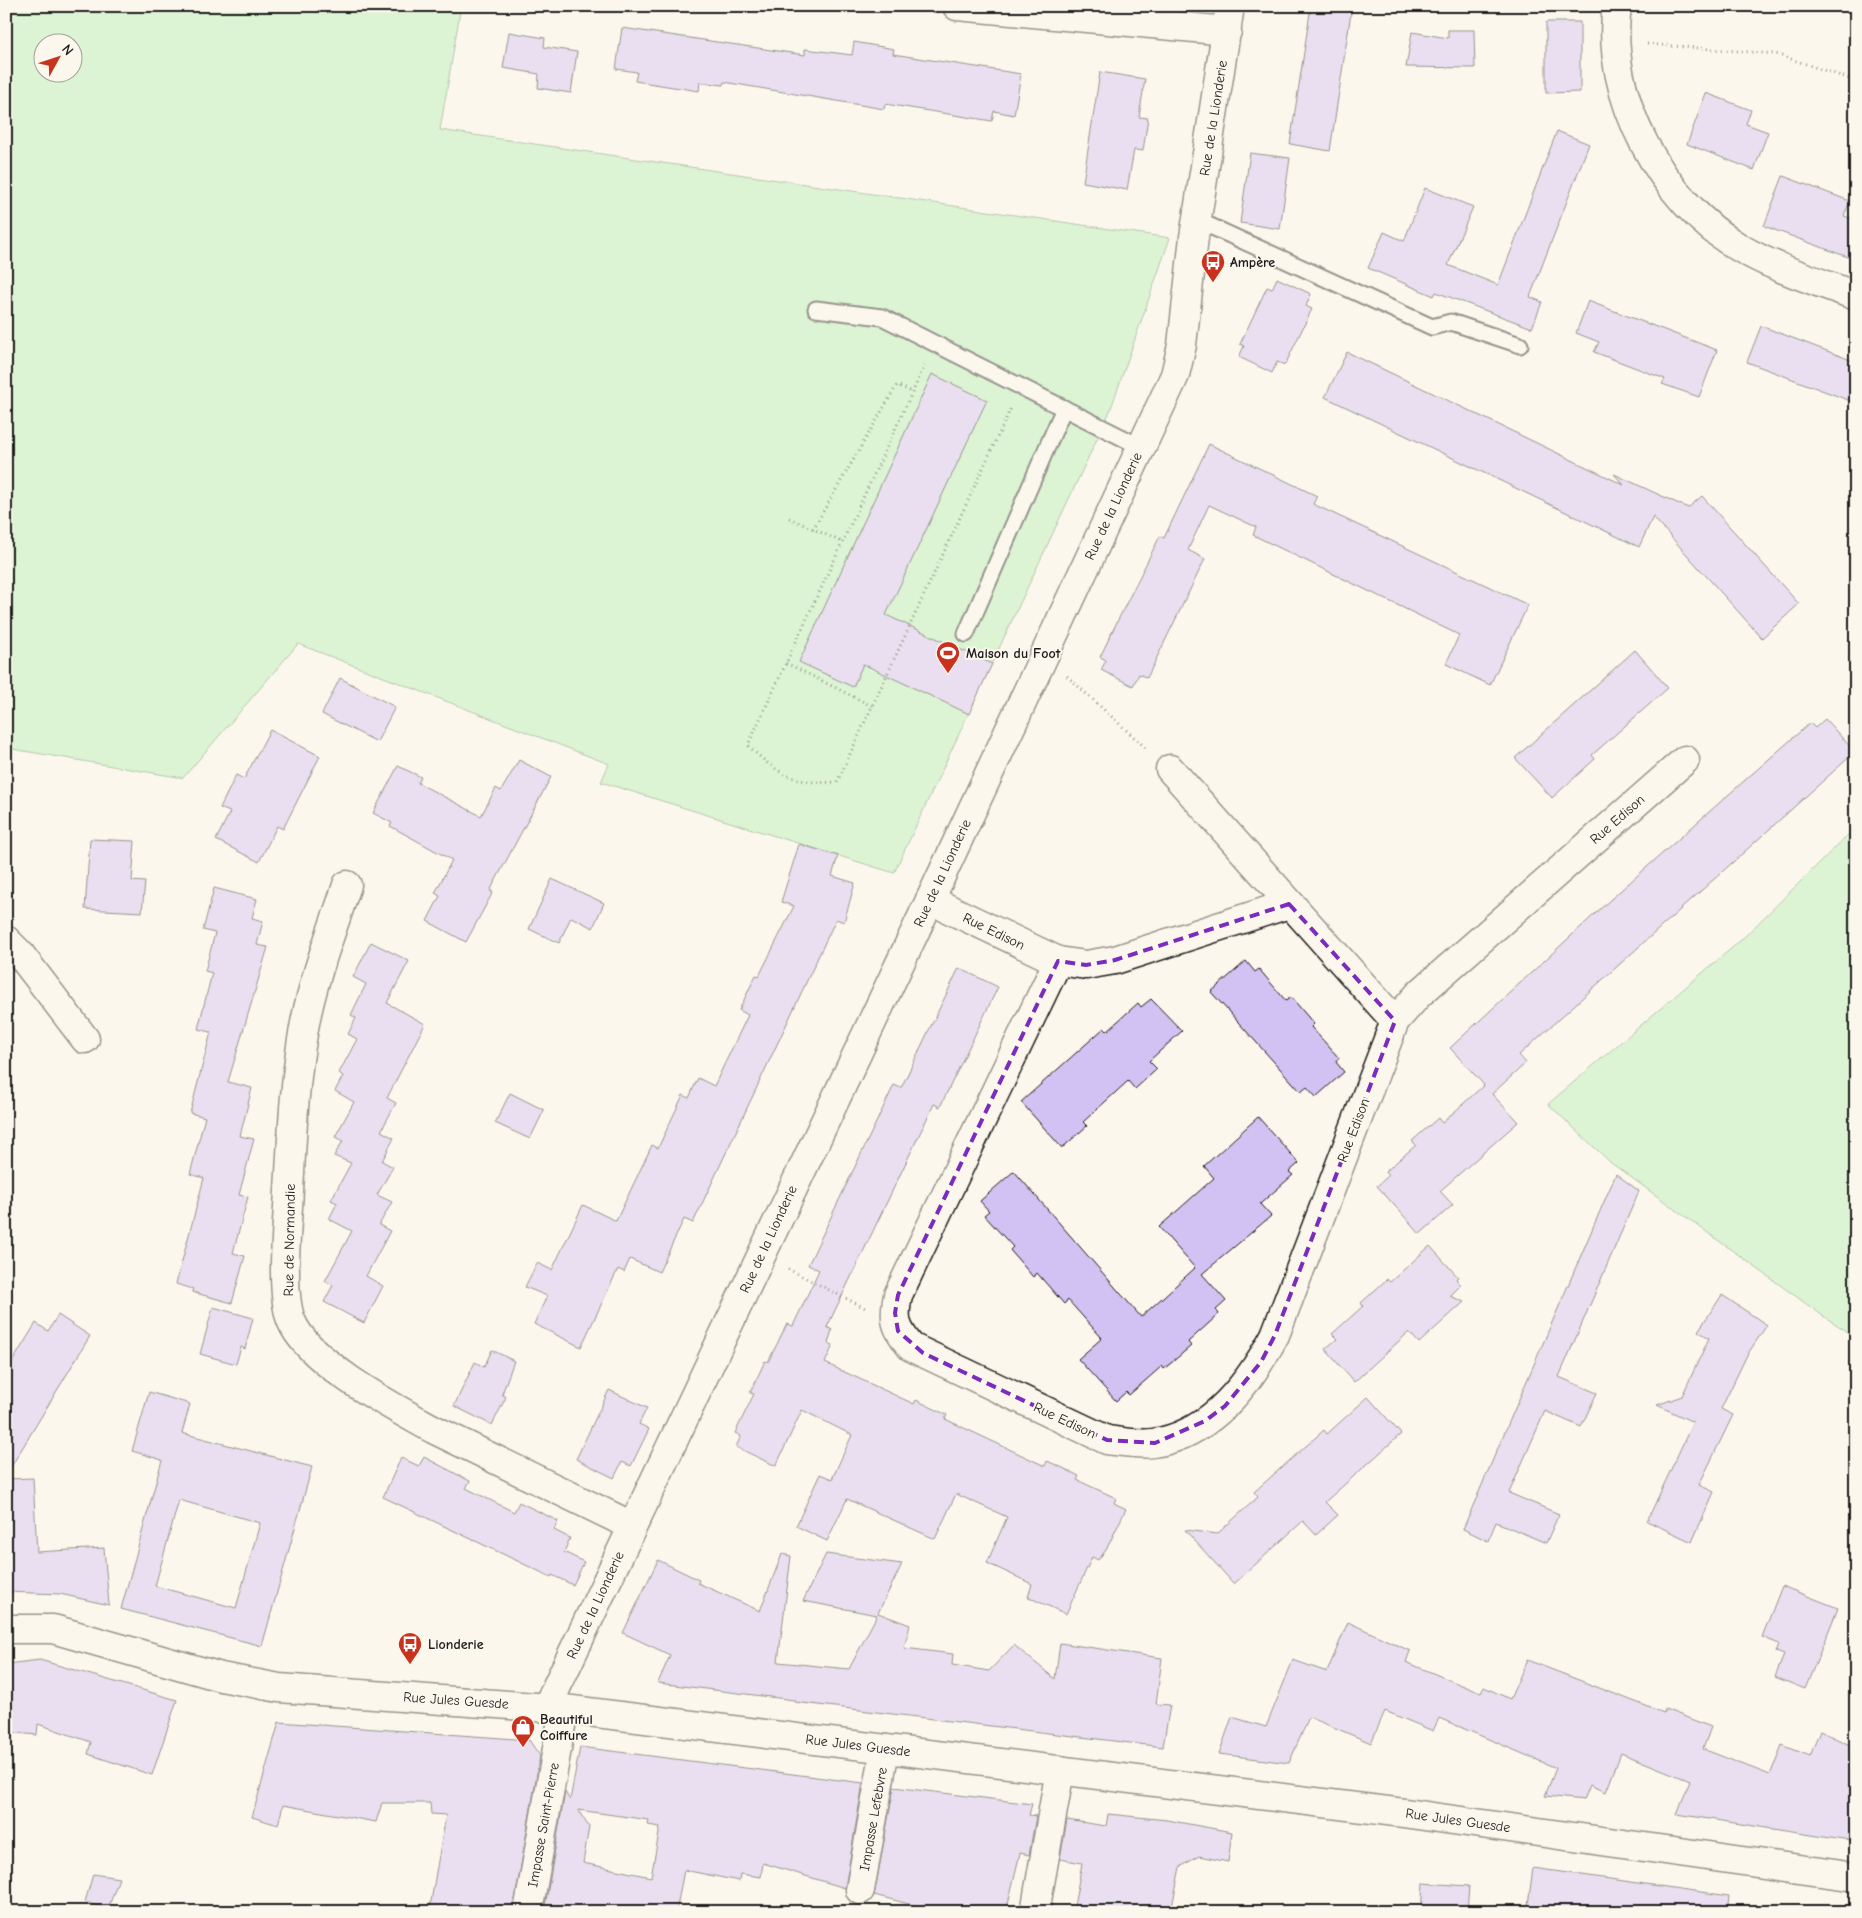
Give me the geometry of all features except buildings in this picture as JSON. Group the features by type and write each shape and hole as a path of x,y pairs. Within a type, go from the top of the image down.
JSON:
{"street":[{"path":"957,6 1228,19"},
{"path":"1617,6 1616,42 1629,112 1645,146 1688,208 1708,226 1739,248 1766,262 1856,296"},
{"name":"Rue de la Lionderie","path":"555,1708 632,1526 930,900 1174,375 1182,345 1197,220 1228,19"},
{"name":"Rue Edison","path":"896,1323 898,1331 911,1347 1107,1440 1132,1444 1154,1443 1183,1434 1205,1421 1225,1406 1244,1384 1261,1362 1275,1335 1395,1021 1419,994 1685,760"},
{"path":"1171,770 1395,1021"},
{"name":"Rue de Normandie","path":"346,885 305,1021 297,1069 286,1235 286,1281 291,1320 305,1341 322,1358 403,1412 433,1430 632,1526"},
{"name":"Rue Edison","path":"930,900 1058,962 1086,964 1114,960 1290,904"},
{"path":"6,940 20,954 85,1039"},
{"path":"896,1323 895,1313 898,1295 1058,962"},
{"name":"Rue Jules Guesde","path":"6,1629 53,1629 204,1672 272,1686 555,1708 1598,1839 1856,1877"},
{"name":"Impasse Saint-Pierre","path":"528,1912 555,1708"},
{"name":"Impasse Lefebvre","path":"860,1890 885,1748"},
{"path":"1035,1912 1060,1770"}],"lane":[{"path":"1197,220 1432,327 1451,322 1520,345"},
{"path":"816,309 882,317 1141,447"},
{"path":"966,634 1064,408"}],"path":[{"path":"1616,42 1776,54 1856,81"},
{"path":"935,344 748,745 765,764 783,775 818,783 837,782 1022,387"},
{"path":"813,530 897,385 912,392"},
{"path":"789,518 842,542"},
{"path":"1044,655 1171,770"},
{"path":"786,663 872,706"},
{"path":"760,1255 896,1323"}],"highlighted area":[{"path":"1289,904 1395,1021 1275,1335 1261,1362 1225,1406 1205,1421 1155,1443 1107,1440 923,1353 898,1331 895,1313 898,1295 1058,961 1086,965 1115,960"}],"green space":[{"path":"6,6 461,6 440,130 1170,238 1110,411 894,873 601,782 609,764 298,644 183,778 6,748"},
{"path":"1856,827 1856,1337 1823,1316 1611,1163 1548,1104 1740,941"}],"place":[{"name":"Ampère","path":"1213,283"},
{"name":"Maison du Foot","path":"948,674"},
{"name":"Lionderie","path":"410,1665"},
{"name":"Beautiful Coiffure","path":"523,1748"}]}
